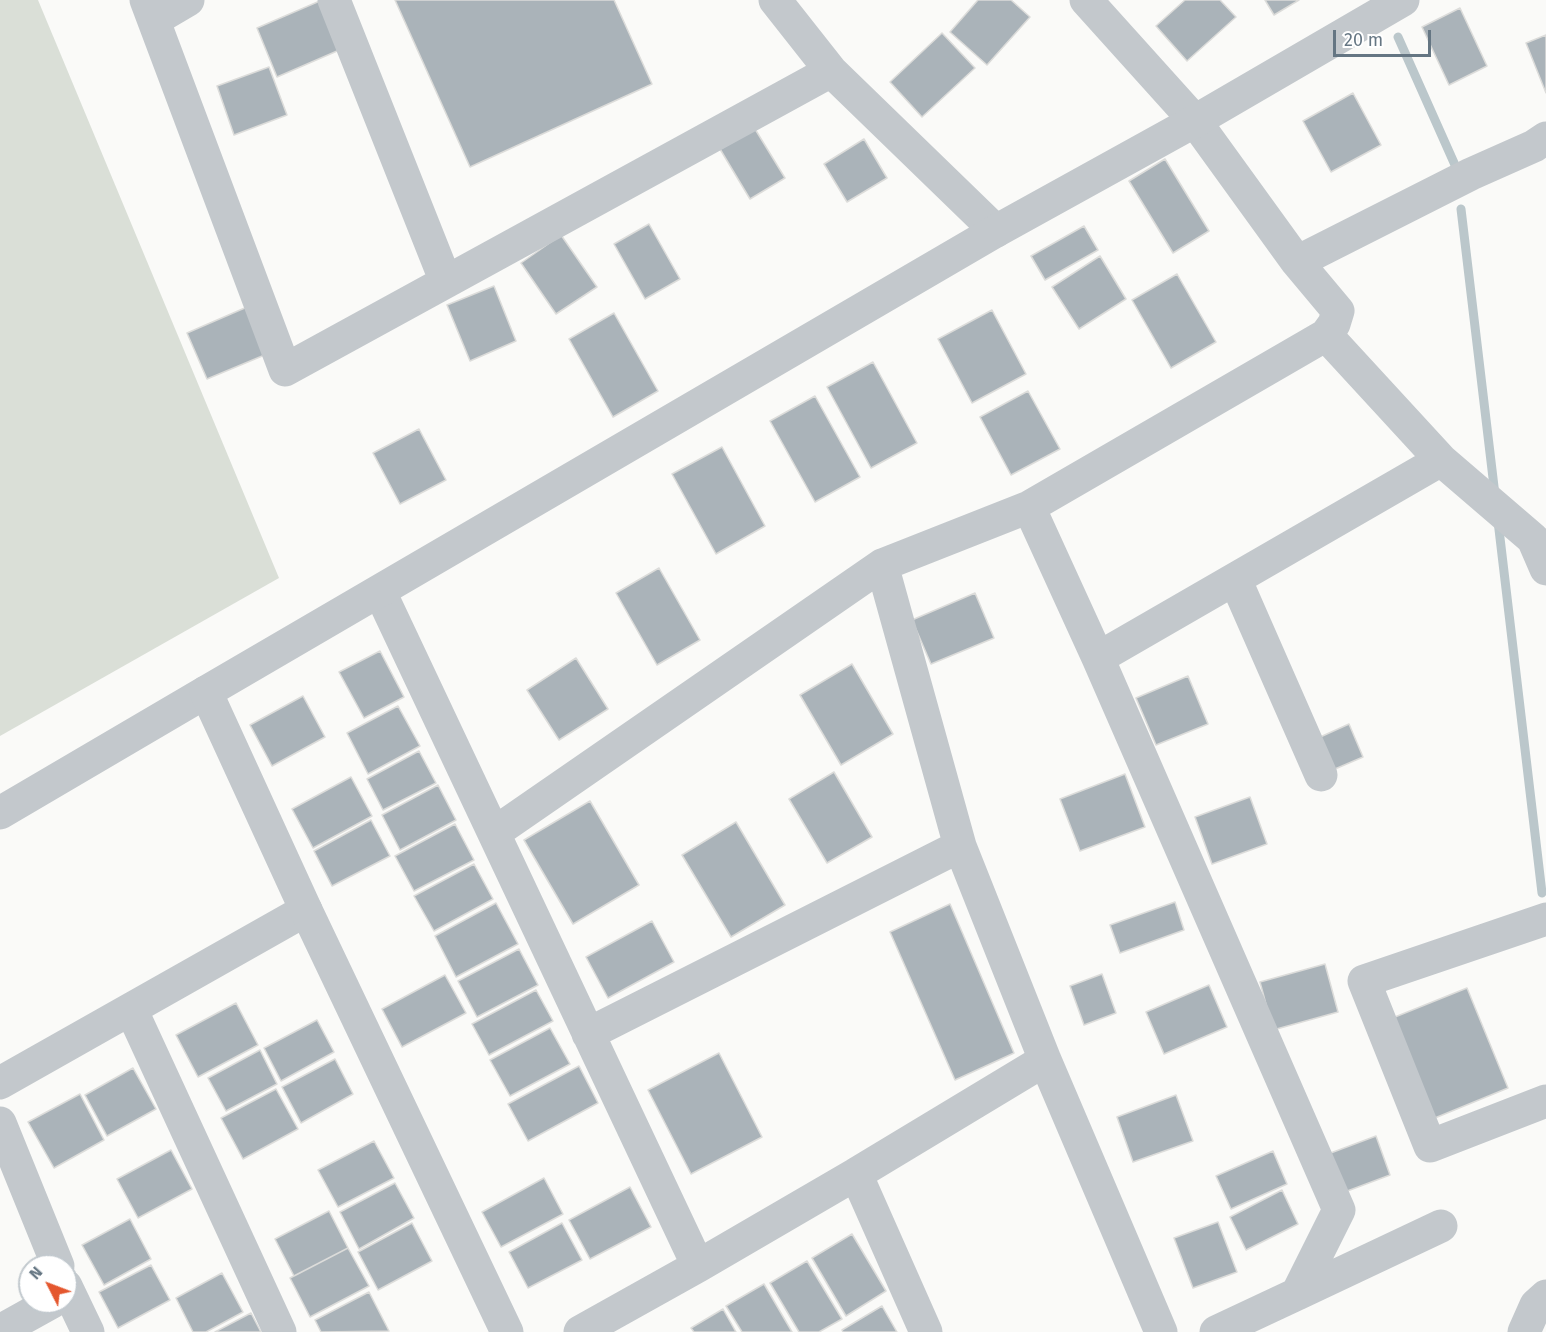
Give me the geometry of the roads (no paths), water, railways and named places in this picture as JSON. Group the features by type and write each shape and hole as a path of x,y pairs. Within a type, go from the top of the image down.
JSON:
{"street":[{"path":"188,0 150,10 285,370 831,71"},
{"path":"334,0 446,282"},
{"path":"775,0 831,71 996,231"},
{"path":"494,833 882,565 1029,507 1326,335 1334,324 1338,311 1297,262 1195,121 1086,0"},
{"path":"0,813 996,231 1195,121 1366,9 1403,0"},
{"path":"1297,262 1471,174 1542,151"},
{"path":"1326,335 1441,460 1533,539 1546,569"},
{"path":"1098,658 1441,460"},
{"path":"1029,507 1098,658 1339,1210 1297,1294"},
{"path":"882,565 960,846 1045,1060 1161,1332"},
{"path":"1235,579 1321,775"},
{"path":"380,592 698,1266"},
{"path":"206,692 306,910 507,1332"},
{"path":"588,1034 960,846"},
{"path":"0,1083 306,910"},
{"path":"1546,919 1364,981 1430,1146 1546,1101"},
{"path":"131,1009 280,1332"},
{"path":"580,1332 856,1174 1045,1060"},
{"path":"0,1123 49,1254"},
{"path":"856,1174 926,1332"},
{"path":"1216,1332 1442,1226"},
{"path":"1524,1332 1536,1305 1546,1296"},
{"path":"0,1331 25,1314"},
{"path":"77,1314 88,1332"}],"waterway":[{"path":"1398,37 1455,165"},
{"path":"1461,209 1495,495"},
{"path":"1498,521 1542,893"}]}
